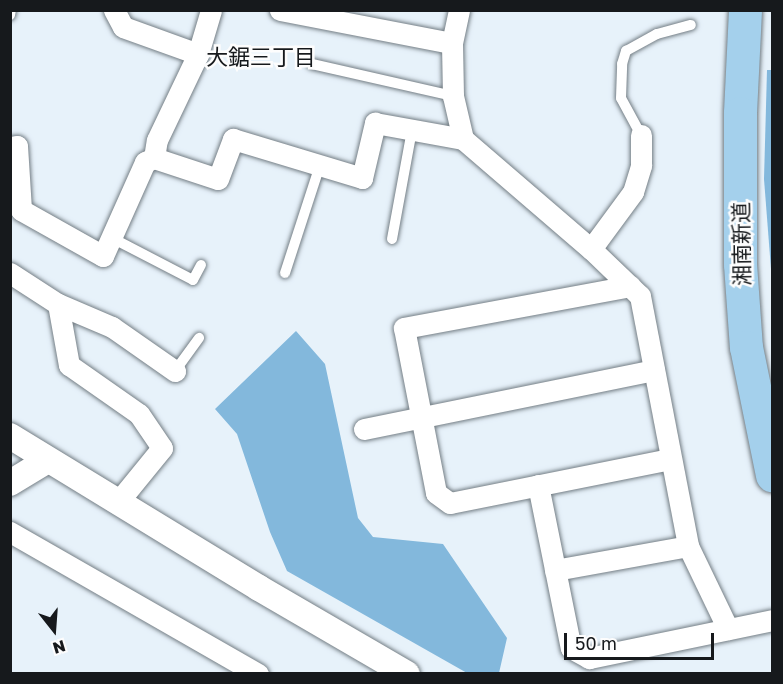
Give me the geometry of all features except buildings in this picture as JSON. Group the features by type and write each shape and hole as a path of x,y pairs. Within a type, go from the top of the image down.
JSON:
{"main road":[{"name":"湘南新道","path":"745,10 740,113 740,264 746,347 772,475"}],"street":[{"path":"114,10 123,27 198,54"},
{"path":"154,158 157,140 198,54 211,10"},
{"path":"280,10 452,43"},
{"path":"459,10 452,43 453,96 463,139"},
{"path":"10,147 17,146 21,210 103,256 145,162 154,158 218,178 233,139 362,178 375,123 463,139 591,249 640,296 688,546 728,629"},
{"path":"591,249 633,192 641,165 641,135"},
{"path":"10,273 58,304 112,327 175,371"},
{"path":"630,286 404,328 436,493 450,503 671,459"},
{"path":"58,304 69,365 139,414 162,448 118,502"},
{"path":"364,429 654,370"},
{"path":"10,436 259,588 407,674"},
{"path":"10,483 48,460"},
{"path":"538,485 571,648 589,658 772,620"},
{"path":"10,532 258,674"},
{"path":"555,570 688,546"}],"lane":[{"path":"10,15 11,10"},
{"path":"641,135 621,98 622,64 626,51 657,34 691,26"},
{"path":"312,64 453,96"},
{"path":"392,239 412,130"},
{"path":"285,273 320,165"},
{"path":"112,238 193,280 201,265"},
{"path":"175,371 199,338"}],"shaded area":[{"path":"767,70 772,70 772,282 764,179"},
{"path":"296,331 325,364 358,518 373,537 443,544 507,638 499,673 467,673 287,571 270,532 237,434 215,409"}],"district":[{"name":"大鋸三丁目","path":"261,57"}]}
